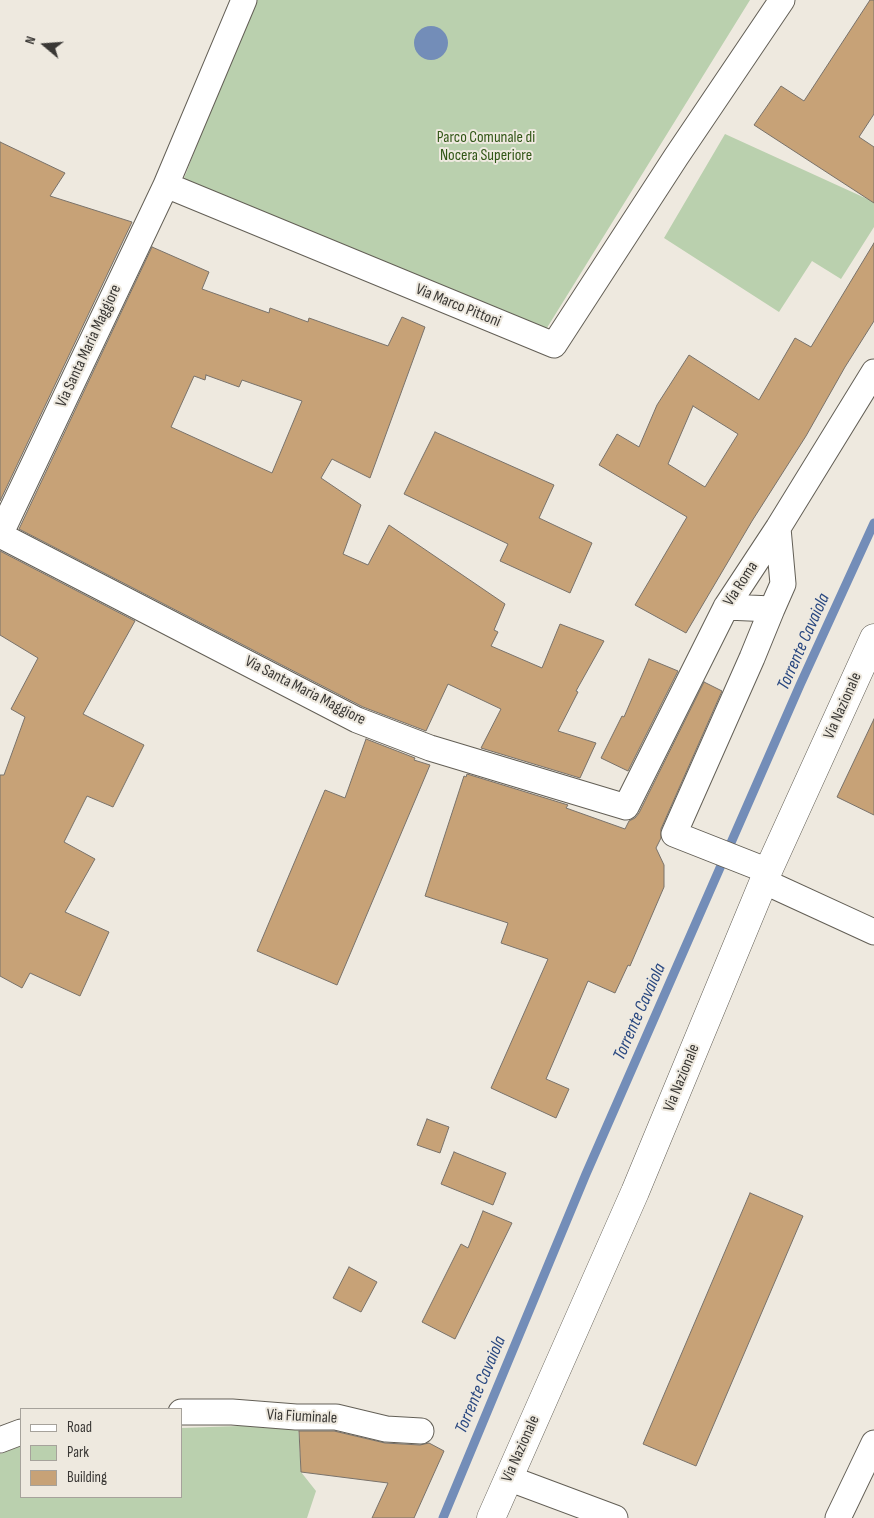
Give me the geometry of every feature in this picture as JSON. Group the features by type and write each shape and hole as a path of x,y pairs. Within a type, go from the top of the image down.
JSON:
{"main road":[{"name":"Via Nazionale","path":"491,1518 635,1192 760,872 874,638"}],"street":[{"path":"166,185 244,0"},
{"name":"Via Marco Pittoni","path":"166,185 554,345 676,157 782,0"},
{"name":"Via Santa Maria Maggiore","path":"166,185 0,535 357,720 430,748 626,807"},
{"name":"Via Roma","path":"626,807 726,606 778,528 874,372"},
{"path":"778,528 783,584 674,834 699,842 874,932"},
{"path":"726,606 772,609"},
{"name":"Via Fiuminale","path":"182,1412 232,1412 296,1417 336,1417 386,1429 421,1431"},
{"path":"0,1440 20,1432"},
{"path":"838,1518 874,1443"},
{"path":"508,1478 615,1518"}],"green space":[{"name":"Parco Comunale di Nocera Superiore","path":"253,0 750,0 545,331 183,181"},
{"path":"725,134 874,202 874,227 841,279 812,261 779,312 664,238"},
{"path":"298,1424 301,1472 316,1491 307,1518 0,1518 0,1454 20,1446 20,1498 182,1498 182,1428"}],"water":[{"path":"431,26 443,31 448,43 443,55 431,60 419,55 414,43 419,31"}],"building":[{"path":"870,0 874,0 874,114 859,137 874,147 874,203 754,125 781,86 804,101"},
{"path":"0,142 65,173 50,196 132,222 0,501"},
{"path":"874,243 874,321 686,633 635,605 687,517 599,465 617,434 639,447 657,405 689,355 759,400 795,338 811,347","holes":["693,406 738,434 705,487 668,464"]},
{"path":"152,247 209,272 202,289 269,313 270,308 308,322 309,318 388,346 402,317 425,327 370,478 332,459 321,478 361,505 343,554 368,565 389,525 505,604 494,630 498,632 491,646 542,668 560,624 604,641 576,691 578,692 558,731 596,743 580,778 481,748 501,709 448,684 426,731 363,707 19,529","holes":["206,375 239,387 242,380 302,401 272,473 171,427 194,376 205,380"]},
{"path":"435,432 554,485 539,518 592,543 570,593 500,561 508,544 404,494"},
{"path":"0,551 135,621 83,714 144,745 113,807 87,796 64,842 95,859 65,912 109,932 80,996 30,973 22,988 0,976 0,775 4,775 25,717 11,709 38,658 0,635"},
{"path":"649,659 678,671 628,771 601,758 622,716 624,717"},
{"path":"704,682 722,691 661,829 661,838 656,848 664,865 664,887 630,966 628,965 615,993 588,981 546,1079 569,1089 556,1118 491,1088 548,959 501,943 508,923 425,896 464,776 466,777 467,774 568,805 566,808 625,829 629,821 639,813"},
{"path":"874,719 874,815 837,797"},
{"path":"366,739 430,765 337,985 257,951 325,790 345,798"},
{"path":"427,1119 449,1127 440,1153 417,1145"},
{"path":"454,1152 506,1173 493,1205 441,1184"},
{"path":"750,1193 803,1216 696,1466 643,1444"},
{"path":"483,1211 512,1223 455,1339 422,1322 461,1244 468,1248"},
{"path":"349,1267 377,1282 361,1312 333,1298"},
{"path":"299,1431 334,1431 385,1443 420,1445 429,1443 444,1451 414,1518 372,1518 388,1483 301,1472"}],"waterway":[{"name":"Torrente Cavaiola","path":"443,1518 586,1174 800,685 874,523"}]}
